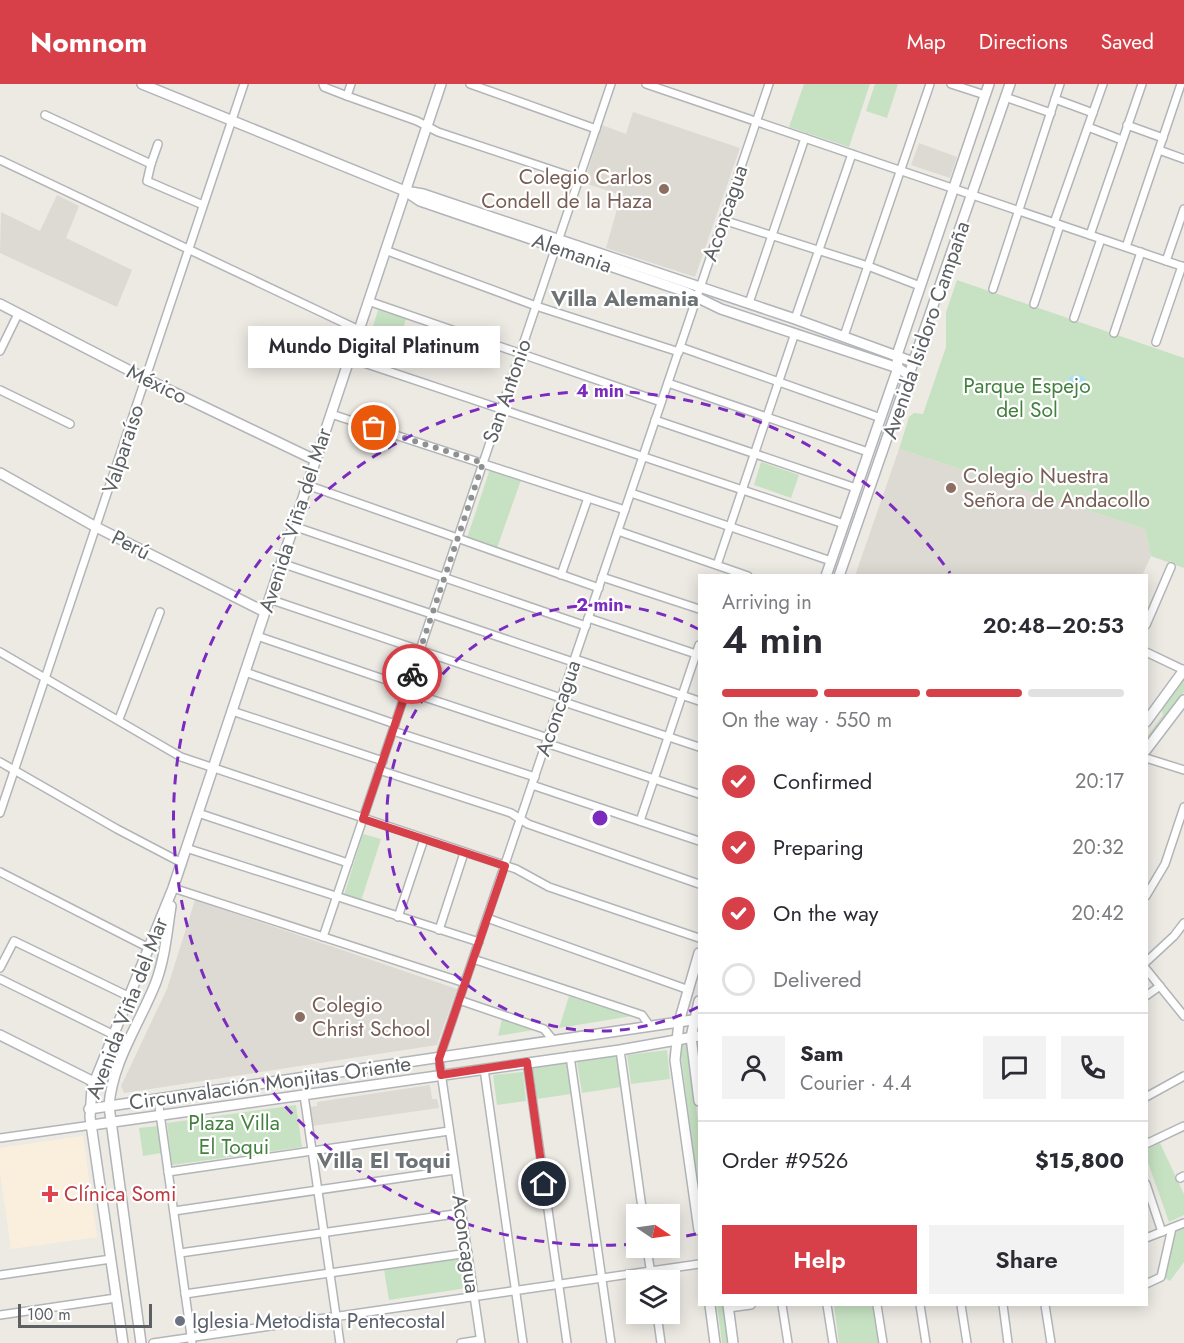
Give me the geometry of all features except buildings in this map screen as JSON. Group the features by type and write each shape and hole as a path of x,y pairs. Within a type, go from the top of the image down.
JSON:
{"street":[{"name":"Alemania","path":"142,84 158,87 405,191 420,201 700,287 914,362"},
{"name":"Valparaíso","path":"0,813 244,84"},
{"path":"323,84 324,87 426,126 579,179"},
{"path":"347,96 351,84"},
{"name":"Avenida Viña del Mar","path":"123,1343 89,1109 94,1082 151,949 182,863 441,84"},
{"path":"470,84 596,129"},
{"name":"San Antonio","path":"323,937 611,84"},
{"path":"646,84 1183,266 1156,342"},
{"name":"Aconcagua","path":"481,1342 439,1059 769,84"},
{"path":"844,336 930,84"},
{"path":"951,84 985,95"},
{"name":"Avenida Isidoro Campaña","path":"827,574 898,368 897,356 989,84"},
{"name":"Avenida Isidoro Campaña","path":"840,574 1010,84"},
{"path":"993,289 1060,84"},
{"path":"1034,304 1057,224 1103,84"},
{"path":"1090,235 1142,84"},
{"path":"1126,247 1181,84"},
{"path":"1005,97 1051,113"},
{"path":"1055,99 1093,113"},
{"path":"45,115 152,164"},
{"path":"1127,125 1163,138"},
{"path":"1088,127 1122,140"},
{"path":"749,303 805,138"},
{"path":"158,144 147,180 203,206"},
{"path":"1159,150 1184,159"},
{"path":"795,319 852,154"},
{"path":"0,160 358,330"},
{"path":"1166,261 1184,209"},
{"path":"723,220 867,266 920,286"},
{"path":"1074,318 1101,239"},
{"name":"Alemania","path":"557,244 697,298 898,368 909,375"},
{"path":"385,250 536,306 679,349 881,418"},
{"path":"1114,333 1141,252"},
{"path":"368,301 661,402"},
{"name":"México","path":"0,304 146,379 315,460"},
{"path":"0,351 18,314"},
{"path":"717,565 795,333"},
{"path":"349,358 844,524"},
{"path":"668,383 868,452"},
{"path":"0,390 70,424"},
{"path":"330,414 625,510"},
{"path":"655,420 856,488"},
{"name":"Perú","path":"0,473 96,527 265,612"},
{"path":"307,485 599,588"},
{"path":"631,493 831,561"},
{"path":"561,575 588,498"},
{"path":"293,526 445,577 698,655 682,695 640,821"},
{"path":"618,531 717,565 724,572"},
{"path":"281,562 698,701"},
{"path":"1148,620 1171,567"},
{"path":"602,577 698,609"},
{"path":"269,599 698,747"},
{"path":"118,720 159,612"},
{"path":"257,636 698,794"},
{"path":"0,652 181,757 505,866 549,887 698,939"},
{"path":"1148,653 1184,670 1148,719"},
{"path":"245,672 640,821 698,841"},
{"path":"1148,747 1184,700"},
{"path":"232,711 383,761"},
{"path":"1148,759 1184,770"},
{"path":"0,762 182,863"},
{"path":"380,770 511,813 528,824 698,884"},
{"path":"1148,893 1165,864 1184,807"},
{"path":"198,813 348,863"},
{"path":"399,916 424,839"},
{"path":"186,848 479,942"},
{"path":"439,930 464,853"},
{"path":"0,872 151,949 158,944 164,949"},
{"path":"173,888 465,983"},
{"name":"Avenida Viña del Mar","path":"141,1343 109,1106 115,1075 156,983 164,949 173,888"},
{"path":"487,918 689,990"},
{"path":"1148,960 1174,936 1184,923"},
{"path":"0,968 14,941 130,997"},
{"path":"698,957 678,1022 675,1060 698,1223"},
{"path":"473,959 642,1015 649,1025"},
{"path":"1148,971 1184,1016"},
{"path":"0,979 114,1035"},
{"path":"1148,995 1160,986"},
{"path":"459,1000 544,1029 553,1040"},
{"path":"696,1020 698,1085"},
{"name":"Circunvalación Monjitas Oriente","path":"89,1109 439,1059 649,1025 696,1020"},
{"path":"0,1035 94,1082"},
{"name":"Circunvalación Monjitas Oriente","path":"0,1138 620,1050 695,1036"},
{"path":"620,1050 641,1204"},
{"path":"570,1056 611,1343"},
{"path":"527,1062 567,1343"},
{"path":"484,1069 523,1343"},
{"path":"1148,1096 1184,1076"},
{"path":"304,1095 339,1343"},
{"path":"158,1099 192,1340"},
{"path":"1148,1143 1184,1126"},
{"path":"168,1172 449,1131"},
{"path":"174,1211 455,1170"},
{"path":"1148,1192 1162,1232"},
{"path":"180,1254 462,1213"},
{"path":"1148,1237 1184,1223"},
{"path":"1148,1283 1161,1277 1172,1228"},
{"path":"185,1294 468,1253"},
{"path":"648,1258 650,1270 698,1264"},
{"path":"0,1275 111,1259"},
{"path":"153,1343 192,1340 626,1274"},
{"path":"0,1315 116,1298"},
{"path":"710,1306 715,1343"},
{"path":"782,1306 788,1343"},
{"path":"827,1306 833,1343"},
{"path":"877,1306 883,1343"},
{"path":"920,1306 926,1343"},
{"path":"961,1306 967,1343"},
{"path":"1003,1306 1008,1343"},
{"path":"1045,1306 1051,1343"},
{"path":"728,1307 733,1343"},
{"path":"658,1324 661,1343"},
{"path":"461,1343 481,1342"}],"shaded area":[{"name":"Colegio Carlos Condell de la Haza","path":"633,112 740,148 695,277 606,248 621,195 584,183 602,125 626,134"},
{"path":"919,143 957,157 950,178 911,165"},
{"path":"57,195 79,206 66,238 132,270 117,307 0,253 1,212 40,231"},
{"name":"Colegio Nuestra Señora de Andacollo","path":"899,449 1145,529 1151,556 1143,574 856,574"},
{"name":"Colegio Christ School","path":"195,900 457,989 437,1045 124,1093 121,1086 167,989"},
{"path":"430,1085 432,1099 437,1099 439,1108 312,1126 309,1107 317,1106 317,1102"},
{"path":"83,1136 97,1237 11,1249 0,1172 0,1148"}],"green space":[{"path":"804,84 870,84 849,147 789,127"},
{"path":"875,84 898,84 887,118 866,111"},
{"name":"Parque Espejo del Sol","path":"957,280 1184,358 1184,568 1151,556 1145,529 899,449 909,417 914,413 923,414 946,347 946,312"},
{"path":"378,310 406,319 392,363 364,355"},
{"path":"761,462 799,475 791,498 754,485"},
{"path":"490,469 521,480 497,548 467,538"},
{"path":"1184,679 1184,692 1148,741 1148,735 1163,715 1162,710"},
{"path":"363,834 381,839 361,901 344,895"},
{"path":"569,996 632,1016 559,1028"},
{"path":"502,1019 534,1030 498,1036"},
{"path":"687,1045 698,1118 698,1183 680,1050 680,1046"},
{"path":"667,1050 670,1079 631,1084 627,1055"},
{"path":"616,1056 621,1087 582,1093 577,1062"},
{"path":"566,1063 571,1094 537,1099 532,1068"},
{"path":"523,1072 526,1101 497,1105 493,1075"},
{"name":"Plaza Villa El Toqui","path":"296,1105 302,1147 172,1165 167,1123"},
{"path":"158,1126 161,1153 143,1156 139,1128"},
{"path":"1160,1143 1184,1194 1184,1215 1169,1222 1148,1163 1148,1149"},
{"path":"1184,1228 1184,1262 1170,1281 1165,1278 1175,1232"},
{"path":"462,1258 467,1288 389,1300 384,1270"},
{"path":"717,1306 725,1306 730,1343 722,1343"},
{"path":"834,1306 873,1306 879,1343 839,1343"}],"water":[{"path":"1073,375 1081,375 1088,382 1088,390 1081,397 1073,397 1066,390 1066,382"}],"way so far":[{"path":"374,428 483,463 412,674"}],"place":[{"name":"Colegio Carlos Condell de la Haza","path":"664,189"},
{"name":"Mundo Digital Platinum","path":"374,428"},
{"name":"Colegio Nuestra Señora de Andacollo","path":"951,488"},
{"name":"Colegio Christ School","path":"300,1017"},
{"name":"Clínica Somi","path":"50,1194"},
{"name":"Iglesia Metodista Pentecostal","path":"180,1321"}],"district":[{"name":"Villa Alemania","path":"625,298"},
{"name":"Villa El Toqui","path":"384,1160"}],"route":[{"path":"412,674 363,819 505,866 439,1059 441,1075 527,1062 544,1184"}]}
